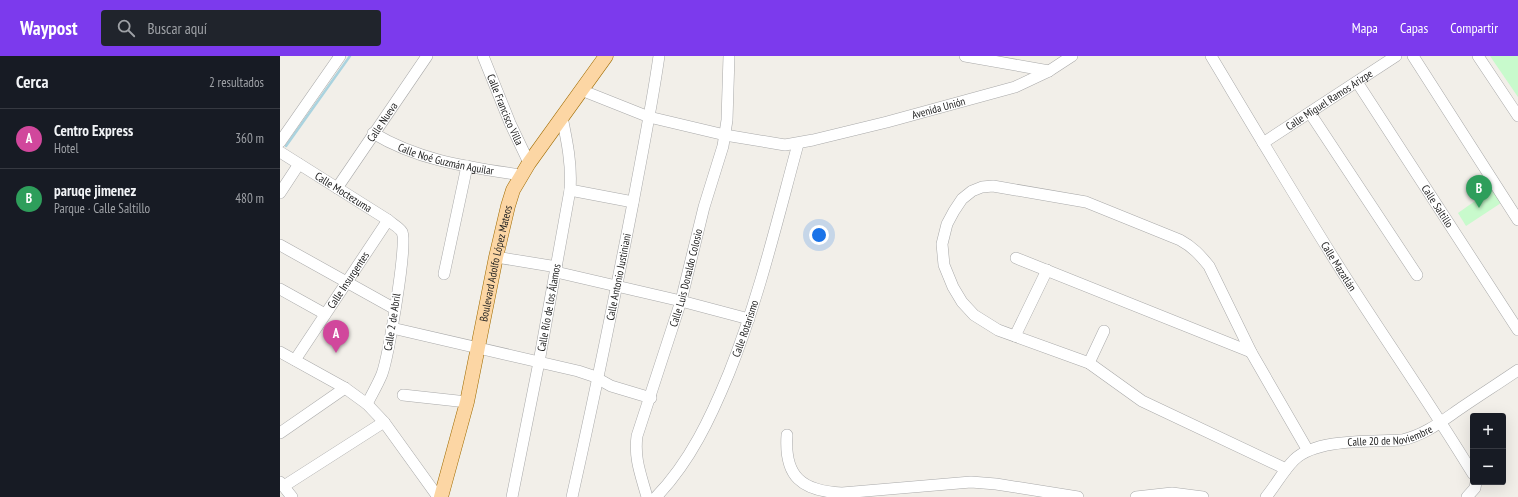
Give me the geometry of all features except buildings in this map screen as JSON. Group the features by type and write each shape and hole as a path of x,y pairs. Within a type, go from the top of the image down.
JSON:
{"main road":[{"name":"Boulevard Adolfo López Mateos","path":"441,497 467,402 496,258 513,190 529,163 605,57"}],"street":[{"path":"280,142 340,56"},
{"name":"Calle Nueva","path":"336,188 427,56"},
{"name":"Calle Francisco Villa","path":"483,56 510,123 529,163"},
{"name":"Calle Antonio Justiniani","path":"572,497 617,286 659,56"},
{"name":"Calle Luis Donaldo Colosio","path":"647,497 637,462 635,449 642,419 651,398 681,301 704,207 723,146 728,100 729,56"},
{"path":"965,56 1049,70"},
{"name":"Avenida Unión","path":"581,90 649,117 725,134 785,145 798,144 887,122 1015,87 1049,70 1072,56"},
{"name":"Calle Mazatlán","path":"1211,56 1348,281 1442,422 1470,469"},
{"name":"Calle Miguel Ramos Arizpe","path":"1263,143 1396,56"},
{"path":"1413,56 1518,220"},
{"path":"1478,56 1518,116"},
{"name":"Calle Saltillo","path":"1357,82 1518,330"},
{"path":"1310,113 1417,275"},
{"name":"Calle Río de los Álamos","path":"512,497 539,362 570,190 571,178 568,148 562,117"},
{"name":"Calle Noé Guzmán Aguilar","path":"373,133 394,145 416,154 467,166 521,175"},
{"name":"Calle Rotarismo","path":"656,497 687,459 709,421 749,319 763,274 798,144"},
{"name":"Calle Moctezuma","path":"280,152 388,220 402,232 403,237"},
{"path":"280,193 299,164"},
{"path":"444,274 467,166"},
{"path":"1286,469 1142,401 1089,363 998,330 974,315 962,302 953,287 944,265 942,244 947,224 962,199 972,191 982,187 993,186 1086,202 1180,240 1191,246 1209,266 1251,352 1307,450"},
{"path":"570,190 633,202"},
{"name":"Calle Insurgentes","path":"295,360 388,220"},
{"name":"Calle 2 de Abril","path":"367,404 382,375 395,309 401,266 403,237"},
{"path":"280,245 395,309"},
{"path":"496,258 556,270 749,319"},
{"path":"1016,258 1251,352"},
{"path":"1015,336 1047,270"},
{"path":"280,289 325,314"},
{"path":"392,328 578,371 611,386 651,398"},
{"path":"1089,363 1104,331"},
{"path":"280,352 345,388 367,404 384,422 438,497"},
{"name":"Calle 20 de Noviembre","path":"1266,497 1286,469 1295,459 1307,450 1325,444 1402,440 1420,435 1442,422 1518,370"},
{"path":"280,433 345,388"},
{"path":"403,395 467,402"},
{"path":"292,497 282,484 384,422"},
{"path":"787,435 786,450 788,462 794,474 807,486 826,492 842,493 972,482 996,484 1078,497"},
{"path":"1467,497 1475,485"},
{"path":"1136,497 1172,493 1202,497"}],"green space":[{"path":"1490,56 1518,56 1518,97"},
{"path":"1492,189 1501,203 1466,226 1458,213"}],"waterway":[{"path":"286,146 350,56"}],"place":[{"name":"paruqe jimenez","path":"1479,208"},
{"name":"Centro Express","path":"336,353"}]}
